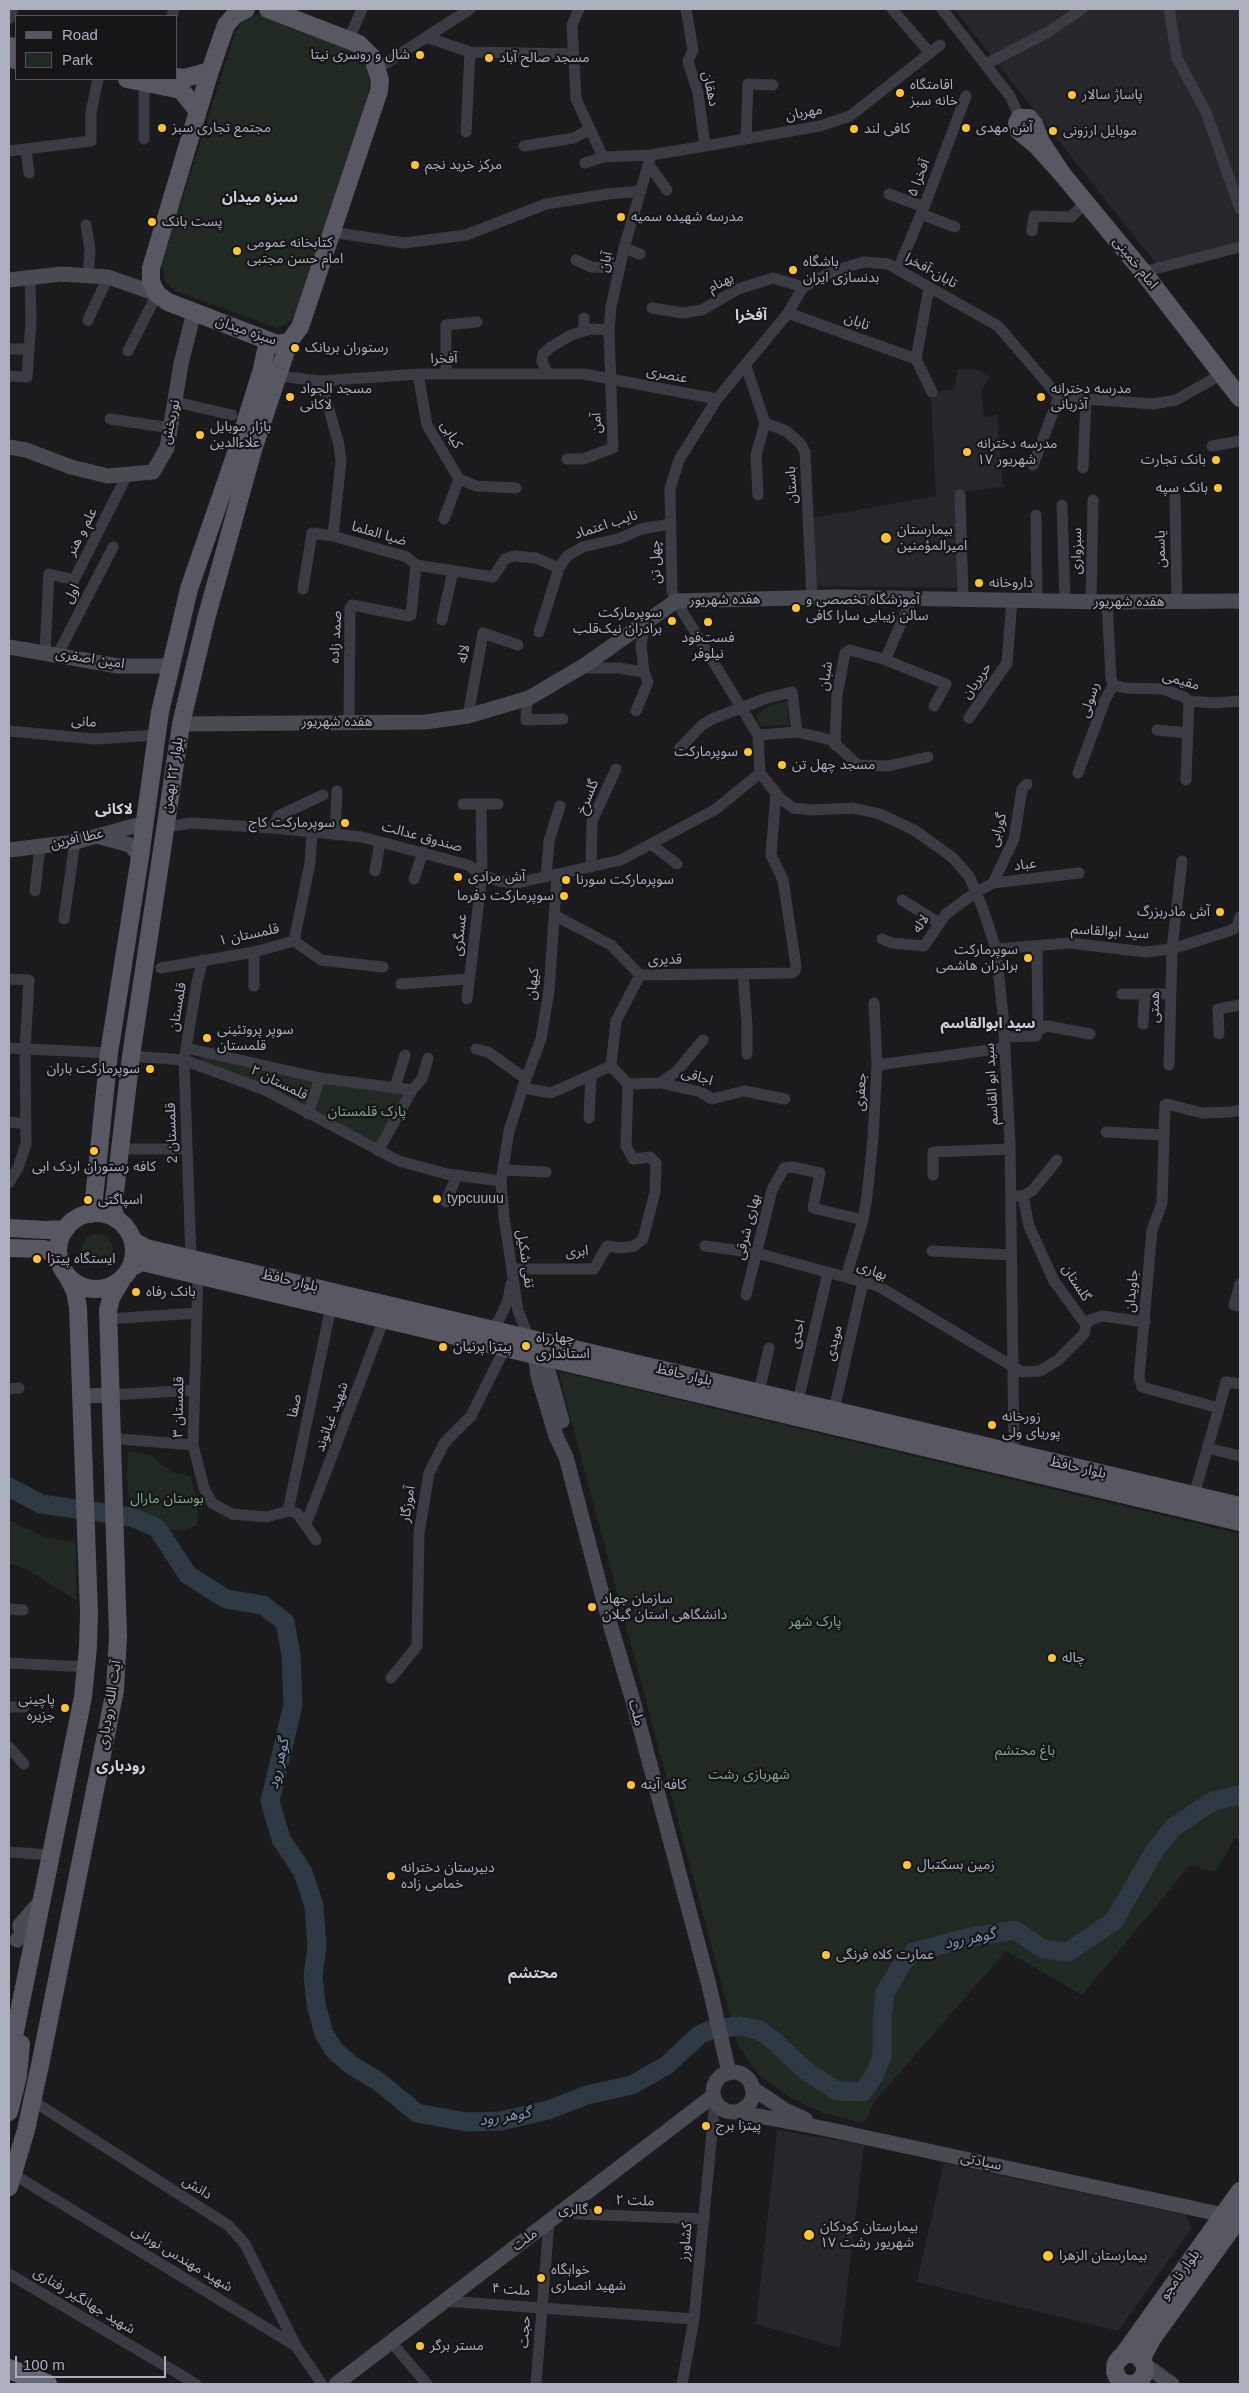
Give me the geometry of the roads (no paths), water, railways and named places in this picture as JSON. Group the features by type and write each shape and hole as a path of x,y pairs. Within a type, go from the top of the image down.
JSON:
{"highway":[{"path":"14,2369 47,2384"}],"main road":[{"path":"157,294 151,282 152,268 210,71 226,25 235,15 246,9"},
{"path":"268,9 349,39 366,48 378,68"},
{"name":"سبزه میدان","path":"157,294 168,302 277,344 289,342 300,327 378,91 380,80 378,68"},
{"path":"185,76 210,71"},
{"path":"185,76 198,81 198,90 186,95"},
{"path":"135,80 182,90 198,111"},
{"name":"امام خمینی","path":"1027,121 1063,175 1143,272 1240,398"},
{"name":"بلوار ۲۲ بهمن","path":"116,1219 113,1209 131,1056 181,724 274,367 268,340"},
{"name":"بلوار ۲۲ بهمن","path":"91,1214 94,1208 109,1053 140,857 160,712 189,589 214,518 274,367 289,342"},
{"path":"214,518 233,524"},
{"path":"145,823 166,827"},
{"path":"109,1053 131,1056"},
{"path":"9,1228 62,1230 78,1218 91,1214 104,1214 116,1219 131,1236 134,1252 127,1272 111,1286 92,1288 76,1283 62,1264 44,1249 9,1248"},
{"path":"62,1264 60,1243 66,1228"},
{"name":"بلوار حافظ","path":"131,1236 135,1242 146,1248 529,1338 736,1395 759,1392 834,1410 1240,1522"},
{"name":"بلوار حافظ","path":"127,1272 142,1262 535,1355 736,1395 1012,1460 1194,1495 1240,1506"},
{"name":"آیت الله رودباری","path":"9,2112 18,2076 13,2046 24,1994 21,1934 42,1900 87,1667 89,1621 78,1304 75,1291 62,1264"},
{"name":"آیت الله رودباری","path":"11,2181 32,2101 113,1702 118,1639 108,1319 110,1302 127,1272"},
{"path":"529,1338 535,1355"},
{"name":"بلوار نامجو","path":"1127,2377 1177,2291 1232,2216 1240,2192"},
{"name":"بلوار نامجو","path":"1104,2384 1144,2374 1143,2362 1152,2339 1177,2291"},
{"path":"1127,2377 1131,2355 1143,2362"}],"street":[{"path":"9,19 13,9"},
{"path":"349,39 362,9"},
{"path":"378,68 470,9"},
{"path":"579,9 572,24 576,99 603,157"},
{"name":"دهقان","path":"686,9 693,50 688,61 698,93 705,146"},
{"path":"892,9 930,53"},
{"name":"امام خمینی","path":"942,9 986,64 1027,121"},
{"path":"986,64 1048,32 1082,9"},
{"path":"1169,9 1177,58 1206,112 1210,127 1237,193 1240,209"},
{"path":"426,37 470,52 574,54"},
{"name":"مهربان","path":"585,163 603,157 650,160 705,146 820,126 850,116 940,45"},
{"path":"466,132 470,52"},
{"path":"9,151 91,141 92,112 98,80"},
{"path":"135,80 144,139"},
{"path":"746,138 748,84 773,85"},
{"name":"آفخرا ۵","path":"898,270 923,211 966,96"},
{"path":"524,146 574,138 590,129"},
{"path":"26,149 29,173"},
{"path":"650,160 667,190"},
{"name":"آبان","path":"611,380 609,330 611,307 624,248 650,160"},
{"path":"332,232 404,243 466,235 546,204 641,190"},
{"path":"889,194 955,227"},
{"path":"1032,231 1034,216 1071,217 1085,203"},
{"path":"86,225 90,250 88,276"},
{"path":"1143,272 1240,247"},
{"path":"624,248 640,254"},
{"path":"576,260 591,267 620,268"},
{"name":"تابان-آفخرا","path":"803,287 834,270 864,262 888,264 998,326 1058,397"},
{"path":"9,280 61,274 108,277 157,294 128,351"},
{"path":"88,320 108,277"},
{"path":"9,376 27,377 30,278"},
{"name":"بهنام","path":"652,308 683,313 702,310 738,289 773,278 803,287"},
{"path":"717,400 788,313 803,287"},
{"path":"929,288 916,359 932,392"},
{"name":"نوربخش","path":"9,447 26,450 71,467 108,476 153,472 168,448 182,364 194,312"},
{"name":"تابان","path":"788,313 916,359"},
{"path":"584,318 584,331"},
{"path":"446,374 446,325 477,322"},
{"path":"547,373 538,358 551,347 584,331 591,329 609,330"},
{"path":"9,349 29,349"},
{"path":"746,366 765,423 756,455 758,495"},
{"name":"آفخرا","path":"274,367 321,381 418,374 547,373 584,374 611,380"},
{"name":"کیابی","path":"418,374 427,424 459,479"},
{"path":"1032,465 1058,397 1153,404 1176,400 1222,374"},
{"name":"عنصری","path":"611,380 717,400"},
{"name":"آمن","path":"568,459 583,459 613,448 611,380"},
{"name":"ضیا العلما","path":"321,381 339,445 341,461 333,536 407,557 416,565 493,577 505,559 522,556 536,558 559,568"},
{"path":"1083,468 1086,399"},
{"name":"چهل تن","path":"717,400 679,460 670,489 670,570 672,591 676,601 758,735 760,773"},
{"path":"176,402 232,415"},
{"path":"110,420 171,428"},
{"name":"باستان","path":"765,423 786,431 800,443 805,452 812,598"},
{"path":"1212,446 1240,441"},
{"name":"علم و هنر","path":"51,653 50,574 74,580 127,475"},
{"path":"444,519 459,479 476,486 516,488"},
{"path":"960,495 963,599"},
{"name":"یاسمن","path":"1175,497 1176,602"},
{"name":"سبزواری","path":"1091,602 1093,500"},
{"path":"1062,505 1065,601"},
{"path":"1036,516 1037,600"},
{"name":"نایب اعتماد","path":"559,568 568,556 577,550 621,538 641,529 670,524"},
{"path":"303,589 312,533 333,536"},
{"name":"اول","path":"51,653 113,547"},
{"name":"صمد زاده","path":"348,721 350,608 352,605 411,615 416,565"},
{"path":"539,632 559,568"},
{"path":"442,620 454,571"},
{"path":"883,659 888,654 912,598"},
{"name":"هفده شهریور","path":"181,724 348,721 425,722 468,716 527,699 581,668 676,601 912,598 1091,602 1240,601"},
{"name":"حریریان","path":"969,718 1007,663 1012,600"},
{"name":"رسولی","path":"1078,773 1113,685 1107,602"},
{"path":"636,710 648,682 644,672 641,644 646,622"},
{"name":"لاله","path":"468,716 483,633 518,645"},
{"name":"امین اصغری","path":"9,648 51,653 118,666 171,666"},
{"name":"شبان","path":"834,745 837,695 846,650 883,659 946,684 934,706"},
{"path":"581,668 619,668 644,672"},
{"name":"مقیمی","path":"1113,685 1125,688 1164,689 1189,701 1215,703 1240,701"},
{"path":"680,748 702,725 712,719 767,698 792,692 797,732"},
{"path":"527,699 526,720 563,719"},
{"path":"1186,780 1189,701"},
{"path":"1157,730 1188,733"},
{"name":"مانی","path":"9,731 95,739 157,736"},
{"path":"758,735 797,732 831,740 834,745 858,765 888,766 928,757"},
{"name":"گلسرخ","path":"591,868 592,821 616,769"},
{"name":"سید ابو القاسم","path":"760,773 776,793 793,808 812,810 853,808 880,814 914,830 952,857 969,876 976,892 996,950 1005,1043 1011,1196 1012,1460"},
{"name":"صندوق عدالت","path":"166,827 191,823 274,828 380,842 468,865 482,875 498,881 517,883 621,860 716,809 760,773"},
{"name":"گورابی","path":"993,884 1014,839 1022,789 1027,784"},
{"path":"335,835 337,791"},
{"name":"قدیری","path":"554,915 611,945 640,975 792,973 795,971 783,880 771,855 776,793"},
{"path":"274,828 278,816 323,794"},
{"path":"170,800 184,821 191,823"},
{"path":"463,804 498,804"},
{"name":"عسگری","path":"467,999 482,875 480,804"},
{"name":"کیهان","path":"502,1176 509,1131 523,1086 541,1039 549,991 554,915 549,840 560,806"},
{"name":"عطا آفرین","path":"9,850 75,842 145,823"},
{"name":"قلمستان ۱","path":"161,968 254,952 294,941 310,863 312,832"},
{"path":"94,836 130,845 140,857"},
{"path":"64,919 75,842"},
{"path":"375,871 380,842"},
{"path":"651,844 678,864"},
{"path":"35,891 40,846"},
{"path":"414,879 423,852"},
{"name":"همتی","path":"1169,1065 1172,949 1182,861"},
{"name":"عباد","path":"976,892 993,884 1079,873"},
{"name":"لاله","path":"882,939 892,943 924,946 946,914 976,892"},
{"path":"902,900 939,923"},
{"name":"سید ابوالقاسم","path":"996,950 1070,943 1145,952 1172,949 1232,930 1240,917"},
{"path":"294,941 321,960 383,967"},
{"path":"1037,946 1038,1030 1047,1026 1090,1034"},
{"path":"254,952 254,986"},
{"name":"قلمستان","path":"184,1060 203,960"},
{"path":"743,974 748,1025 747,1054"},
{"path":"628,1084 611,1066 616,1022 640,975"},
{"path":"9,979 29,980 25,1049 26,1144 18,1168 9,1183"},
{"path":"401,984 469,979"},
{"path":"1122,994 1170,994"},
{"path":"1143,1024 1145,994"},
{"path":"874,1003 877,1065"},
{"path":"1219,1034 1218,1008 1240,1005"},
{"name":"جعفری","path":"846,1277 868,1197 877,1065 1005,1043 1036,1036 1038,1030"},
{"path":"660,1083 676,1072 704,1040"},
{"path":"9,1048 109,1053"},
{"path":"186,1048 320,1078 412,1090"},
{"path":"476,1050 488,1052 523,1086 551,1093 611,1066"},
{"path":"395,1088 405,1055"},
{"path":"131,1056 184,1060"},
{"path":"378,1151 412,1090 422,1078 428,1058"},
{"name":"قلمستان ۲","path":"184,1060 265,1090 399,1161 457,1175 502,1176 546,1172"},
{"name":"قلمستان 2","path":"184,1060 191,1258"},
{"path":"589,1118 591,1075"},
{"path":"308,1114 320,1078"},
{"name":"اجاقی","path":"628,1084 660,1083 701,1092 712,1099 744,1091 785,1099"},
{"name":"ابری","path":"512,1272 594,1269 607,1246 621,1248 634,1246 643,1239 655,1192 656,1163 650,1157 633,1159 626,1146 628,1084"},
{"name":"جاویدان","path":"1219,1408 1142,1387 1139,1378 1152,1230 1162,1203 1164,1105 1167,1104 1202,1113 1240,1110"},
{"path":"9,1122 26,1124"},
{"path":"1106,1132 1164,1135"},
{"path":"120,1149 187,1149"},
{"path":"933,1175 933,1152 1010,1149"},
{"path":"1011,1196 1023,1196 1033,1190 1057,1160"},
{"name":"بهاری شرقی","path":"746,1295 772,1190 784,1168 820,1173 813,1208 863,1220"},
{"path":"446,1202 457,1175"},
{"name":"تقی شکیل","path":"502,1176 518,1311 529,1338"},
{"name":"گلستان","path":"1023,1196 1029,1226 1054,1281 1086,1325 1090,1320 1102,1316 1145,1322"},
{"name":"بهاری","path":"706,1246 757,1254 878,1286 1022,1372 1030,1373 1047,1367 1058,1360 1084,1334 1086,1325"},
{"path":"932,1251 1011,1256"},
{"path":"492,1329 500,1318 508,1300 512,1272"},
{"name":"احدی","path":"798,1402 828,1272"},
{"name":"قلمستان ۳","path":"198,1275 193,1444 204,1488 216,1507 232,1514 267,1518 288,1511"},
{"name":"مویدی","path":"834,1410 863,1282"},
{"path":"1240,1284 1234,1306 1240,1306"},
{"name":"صفا","path":"288,1511 331,1306"},
{"path":"108,1319 197,1313"},
{"name":"شهید غیاثوند","path":"306,1524 384,1319"},
{"name":"آموزگار","path":"391,1678 417,1646 419,1533 429,1473 445,1442 471,1416 505,1348"},
{"path":"759,1392 769,1348"},
{"name":"ملت","path":"535,1355 538,1376 556,1436 566,1457 608,1617 633,1701 710,1991 728,2069"},
{"path":"1194,1495 1226,1382 1240,1384"},
{"path":"81,1396 195,1390"},
{"path":"120,1440 193,1444"},
{"path":"1207,1448 1240,1456"},
{"path":"288,1511 300,1515 316,1540"},
{"path":"9,1609 23,1610"},
{"path":"9,1663 87,1667"},
{"path":"9,1707 24,1707"},
{"path":"9,1746 24,1764"},
{"path":"9,1852 51,1855"},
{"path":"752,2088 750,2103 737,2112 722,2109 714,2099 716,2081 728,2069 744,2076 752,2088 785,2110 822,2128"},
{"name":"ملت","path":"336,2384 714,2099"},
{"name":"کشاورز","path":"682,2384 694,2319 714,2099"},
{"name":"دانش","path":"32,2101 229,2226 244,2244 296,2346"},
{"name":"سیادتی","path":"737,2112 822,2128 1232,2216"},
{"name":"شهید مهندس نورانی","path":"11,2181 296,2346 322,2384"},
{"name":"ملت ۲","path":"569,2207 577,2214 704,2219"},
{"name":"حجت","path":"536,2384 549,2222"},
{"name":"شهید جهانگیر رفتاری","path":"9,2274 196,2384"},
{"name":"ملت ۴","path":"445,2301 694,2319"},
{"path":"391,2342 426,2384"},
{"path":"1143,2362 1172,2384"}],"waterway":[{"name":"گوهر رود","path":"9,1487 41,1504 132,1517 157,1528 188,1575 226,1599 263,1605 285,1622 291,1655 293,1705 270,1801 281,1839 303,1872 314,1906 317,1946 313,1976 316,2004 324,2034 335,2051 351,2065 378,2081 417,2113 466,2122 501,2121 548,2110 587,2095 632,2085 667,2065 699,2035 713,2029 740,2026 759,2030 774,2041 806,2071 837,2091 863,2092 875,2074 882,2057 882,2019 885,1993 903,1962 914,1952 966,1938 1015,1930 1043,1949 1068,1952 1114,1921 1155,1850 1174,1827 1213,1801 1240,1795"}],"place":[{"name":"شال و روسری نیتا","path":"420,55"},
{"name":"مسجد صالح آباد","path":"489,58"},
{"name":"اقامتگاه خانه سبز","path":"900,93"},
{"name":"پاساژ سالار","path":"1072,95"},
{"name":"مجتمع تجاری سبز","path":"162,128"},
{"name":"آش مهدی","path":"966,128"},
{"name":"کافی لند","path":"854,129"},
{"name":"موبایل ارزونی","path":"1053,131"},
{"name":"مرکز خرید نجم","path":"415,165"},
{"name":"مدرسه شهیده سمیه","path":"621,217"},
{"name":"پست بانک","path":"152,222"},
{"name":"کتابخانه عمومی امام حسن مجتبی","path":"237,251"},
{"name":"باشگاه بدنسازی ایران","path":"793,270"},
{"name":"رستوران بریانک","path":"295,348"},
{"name":"مسجد الجواد لاکانی","path":"290,397"},
{"name":"مدرسه دخترانه آذربانی","path":"1041,397"},
{"name":"بازار موبایل علاءالدین","path":"200,435"},
{"name":"مدرسه دخترانه ۱۷ شهریور","path":"967,452"},
{"name":"بانک تجارت","path":"1216,460"},
{"name":"بانک سپه","path":"1218,488"},
{"name":"بیمارستان امیرالمؤمنین","path":"886,538"},
{"name":"داروخانه","path":"979,583"},
{"name":"آموزشگاه تخصصی و سالن زیبایی سارا کافی","path":"796,608"},
{"name":"سوپرمارکت برادران نیک‌قلب","path":"672,621"},
{"name":"فست‌فود نیلوفر","path":"708,622"},
{"name":"سوپرمارکت","path":"748,752"},
{"name":"مسجد چهل تن","path":"782,765"},
{"name":"سوپرمارکت کاج","path":"345,823"},
{"name":"آش مرادی","path":"458,877"},
{"name":"سوپرمارکت سورنا","path":"566,880"},
{"name":"سوپرمارکت دفرما","path":"564,896"},
{"name":"آش مادربزرگ","path":"1220,912"},
{"name":"سوپرمارکت برادران هاشمی","path":"1028,958"},
{"name":"سوپر پروتئینی قلمستان","path":"207,1038"},
{"name":"سوپرمارکت باران","path":"150,1069"},
{"name":"کافه رستوران اردک ابی","path":"94,1151"},
{"name":"typcuuuu","path":"437,1199"},
{"name":"اسپاگتی","path":"88,1200"},
{"name":"ایستگاه پیتزا","path":"37,1259"},
{"name":"بانک رفاه","path":"136,1292"},
{"name":"چهارراه استانداری","path":"526,1346"},
{"name":"پیتزا پرنیان","path":"443,1347"},
{"name":"زورخانه پوریای ولی","path":"992,1425"},
{"name":"سازمان جهاد دانشگاهی استان گیلان","path":"592,1607"},
{"name":"چاله","path":"1052,1658"},
{"name":"پاچینی جزیره","path":"65,1708"},
{"name":"کافه آینه","path":"631,1785"},
{"name":"زمین بسکتبال","path":"907,1865"},
{"name":"دبیرستان دخترانه خمامی زاده","path":"391,1876"},
{"name":"عمارت کلاه فرنگی","path":"826,1955"},
{"name":"پیتزا برج","path":"706,2126"},
{"name":"گالری","path":"598,2210"},
{"name":"بیمارستان کودکان ۱۷ شهریور رشت","path":"809,2235"},
{"name":"بیمارستان الزهرا","path":"1048,2256"},
{"name":"خوابگاه شهید انصاری","path":"541,2278"},
{"name":"مستر برگر","path":"420,2346"}],"district":[{"name":"سبزه میدان","path":"260,198"},
{"name":"آفخرا","path":"751,316"},
{"name":"لاکانی","path":"114,810"},
{"name":"سید ابوالقاسم","path":"988,1024"},
{"name":"رودباری","path":"121,1767"},
{"name":"محتشم","path":"533,1974"}],"park label":[{"name":"پارک قلمستان","path":"367,1112"},
{"name":"بوستان مارال","path":"167,1499"},
{"name":"پارک شهر","path":"815,1622"},
{"name":"باغ محتشم","path":"1025,1751"},
{"name":"شهربازی رشت","path":"749,1775"}]}
